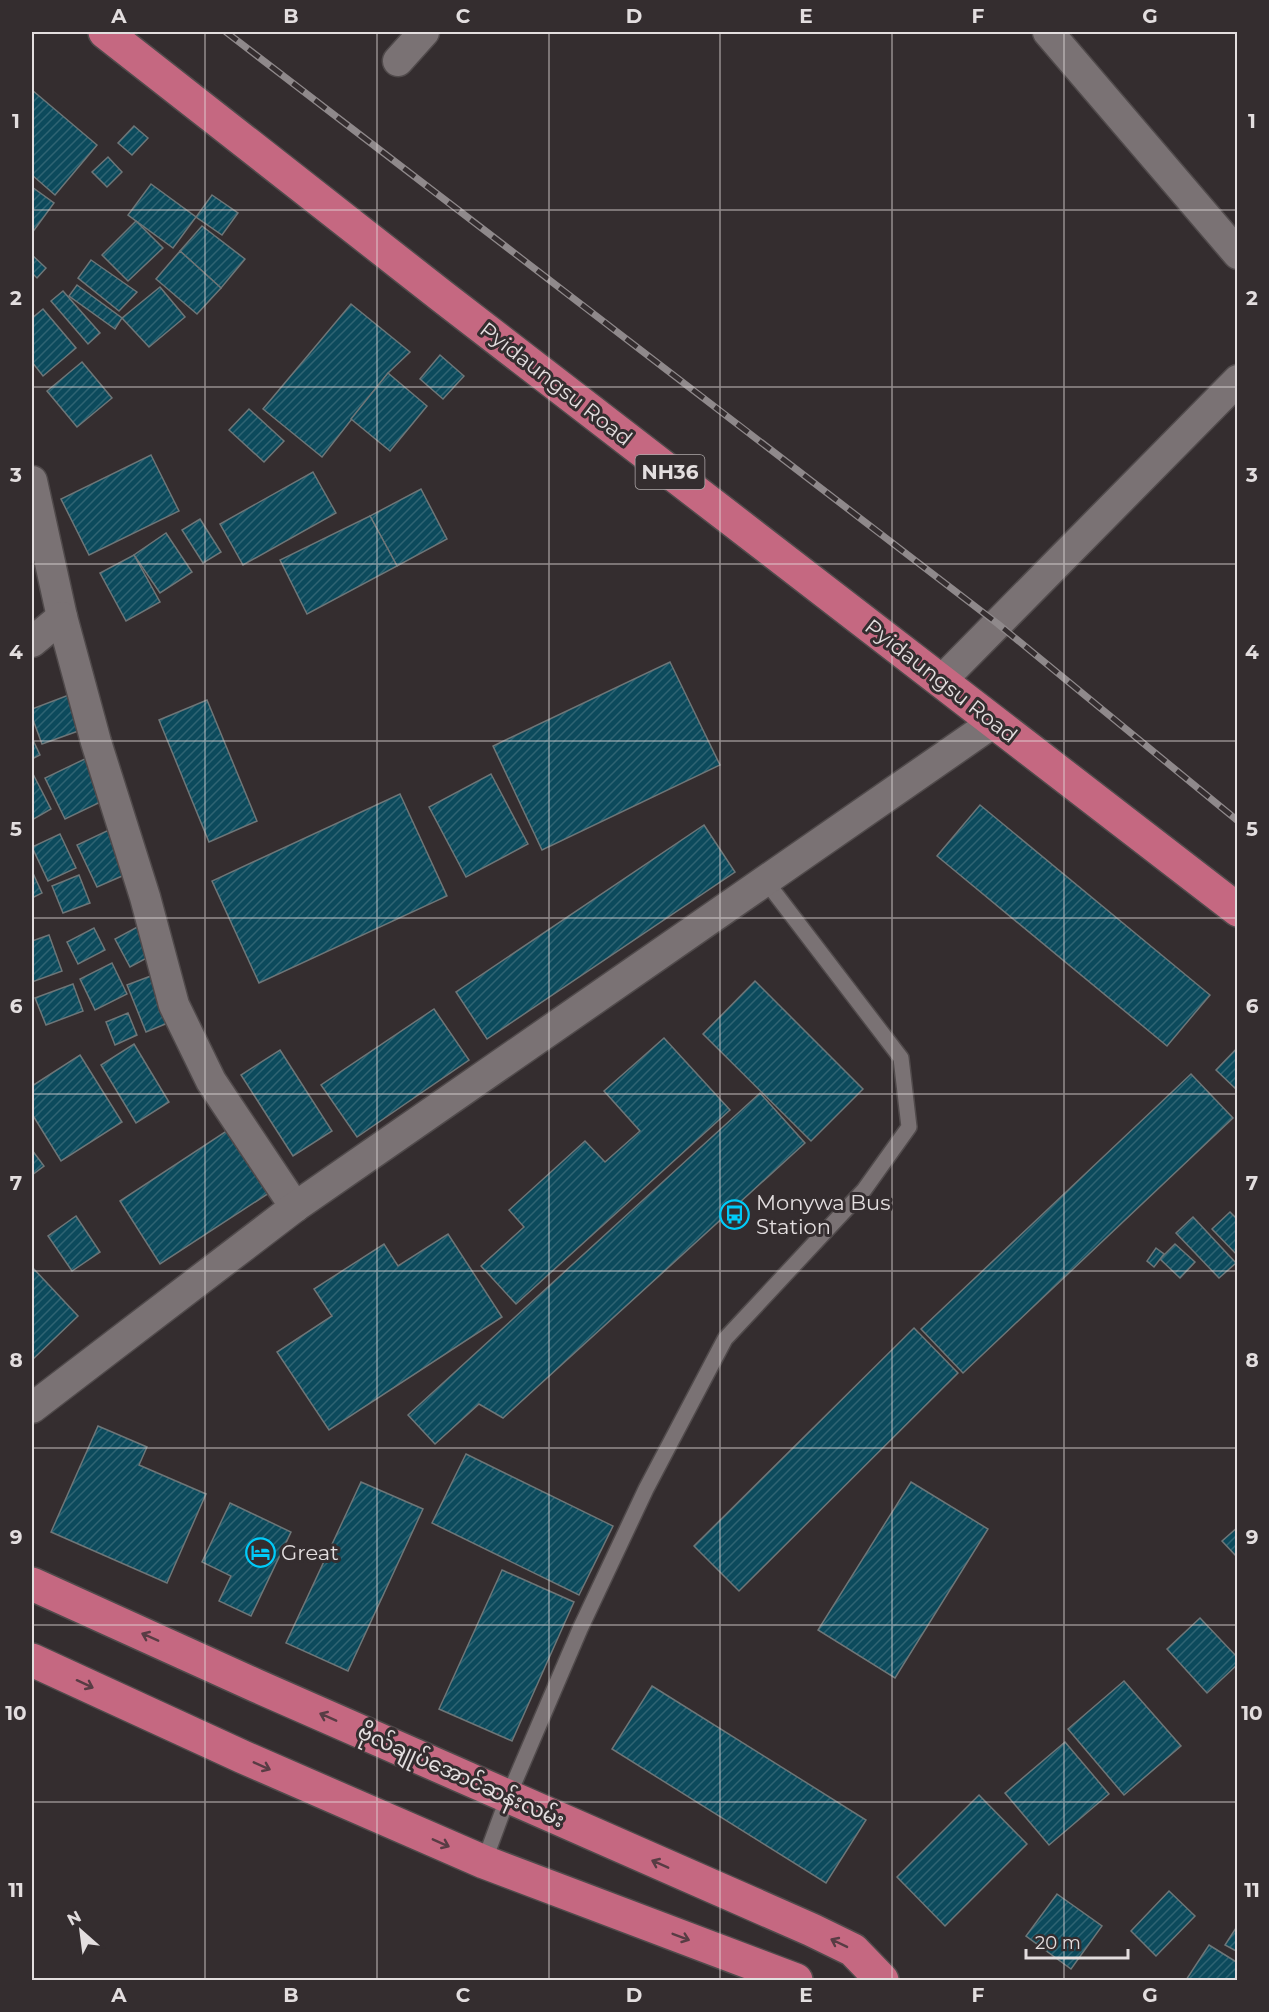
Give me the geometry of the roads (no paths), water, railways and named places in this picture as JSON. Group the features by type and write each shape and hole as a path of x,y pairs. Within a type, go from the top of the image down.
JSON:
{"highway":[{"name":"Pyidaungsu Road","path":"105,32 1238,910"},
{"name":"ဗိုလ်ချုပ်အောင်ဆန်းလမ်း","path":"32,1584 853,1950 882,1980"},
{"path":"32,1660 243,1757 484,1862 795,1980"}],"street":[{"path":"398,61 424,32"},
{"path":"1047,32 1238,254"},
{"path":"941,681 1238,380"},
{"path":"32,481 62,617 96,742 145,897 174,1005 211,1081 295,1207"},
{"path":"32,642 62,617"},
{"path":"32,1408 295,1207 994,722"}],"lane":[{"path":"484,1862 508,1797 580,1629 646,1489 725,1339 864,1191 909,1127 901,1058 765,880"}],"railway":[{"path":"226,32 998,624 1238,821"}],"place":[{"name":"Monywa Bus Station","path":"735,1215"},
{"name":"Great","path":"260,1553"}]}
